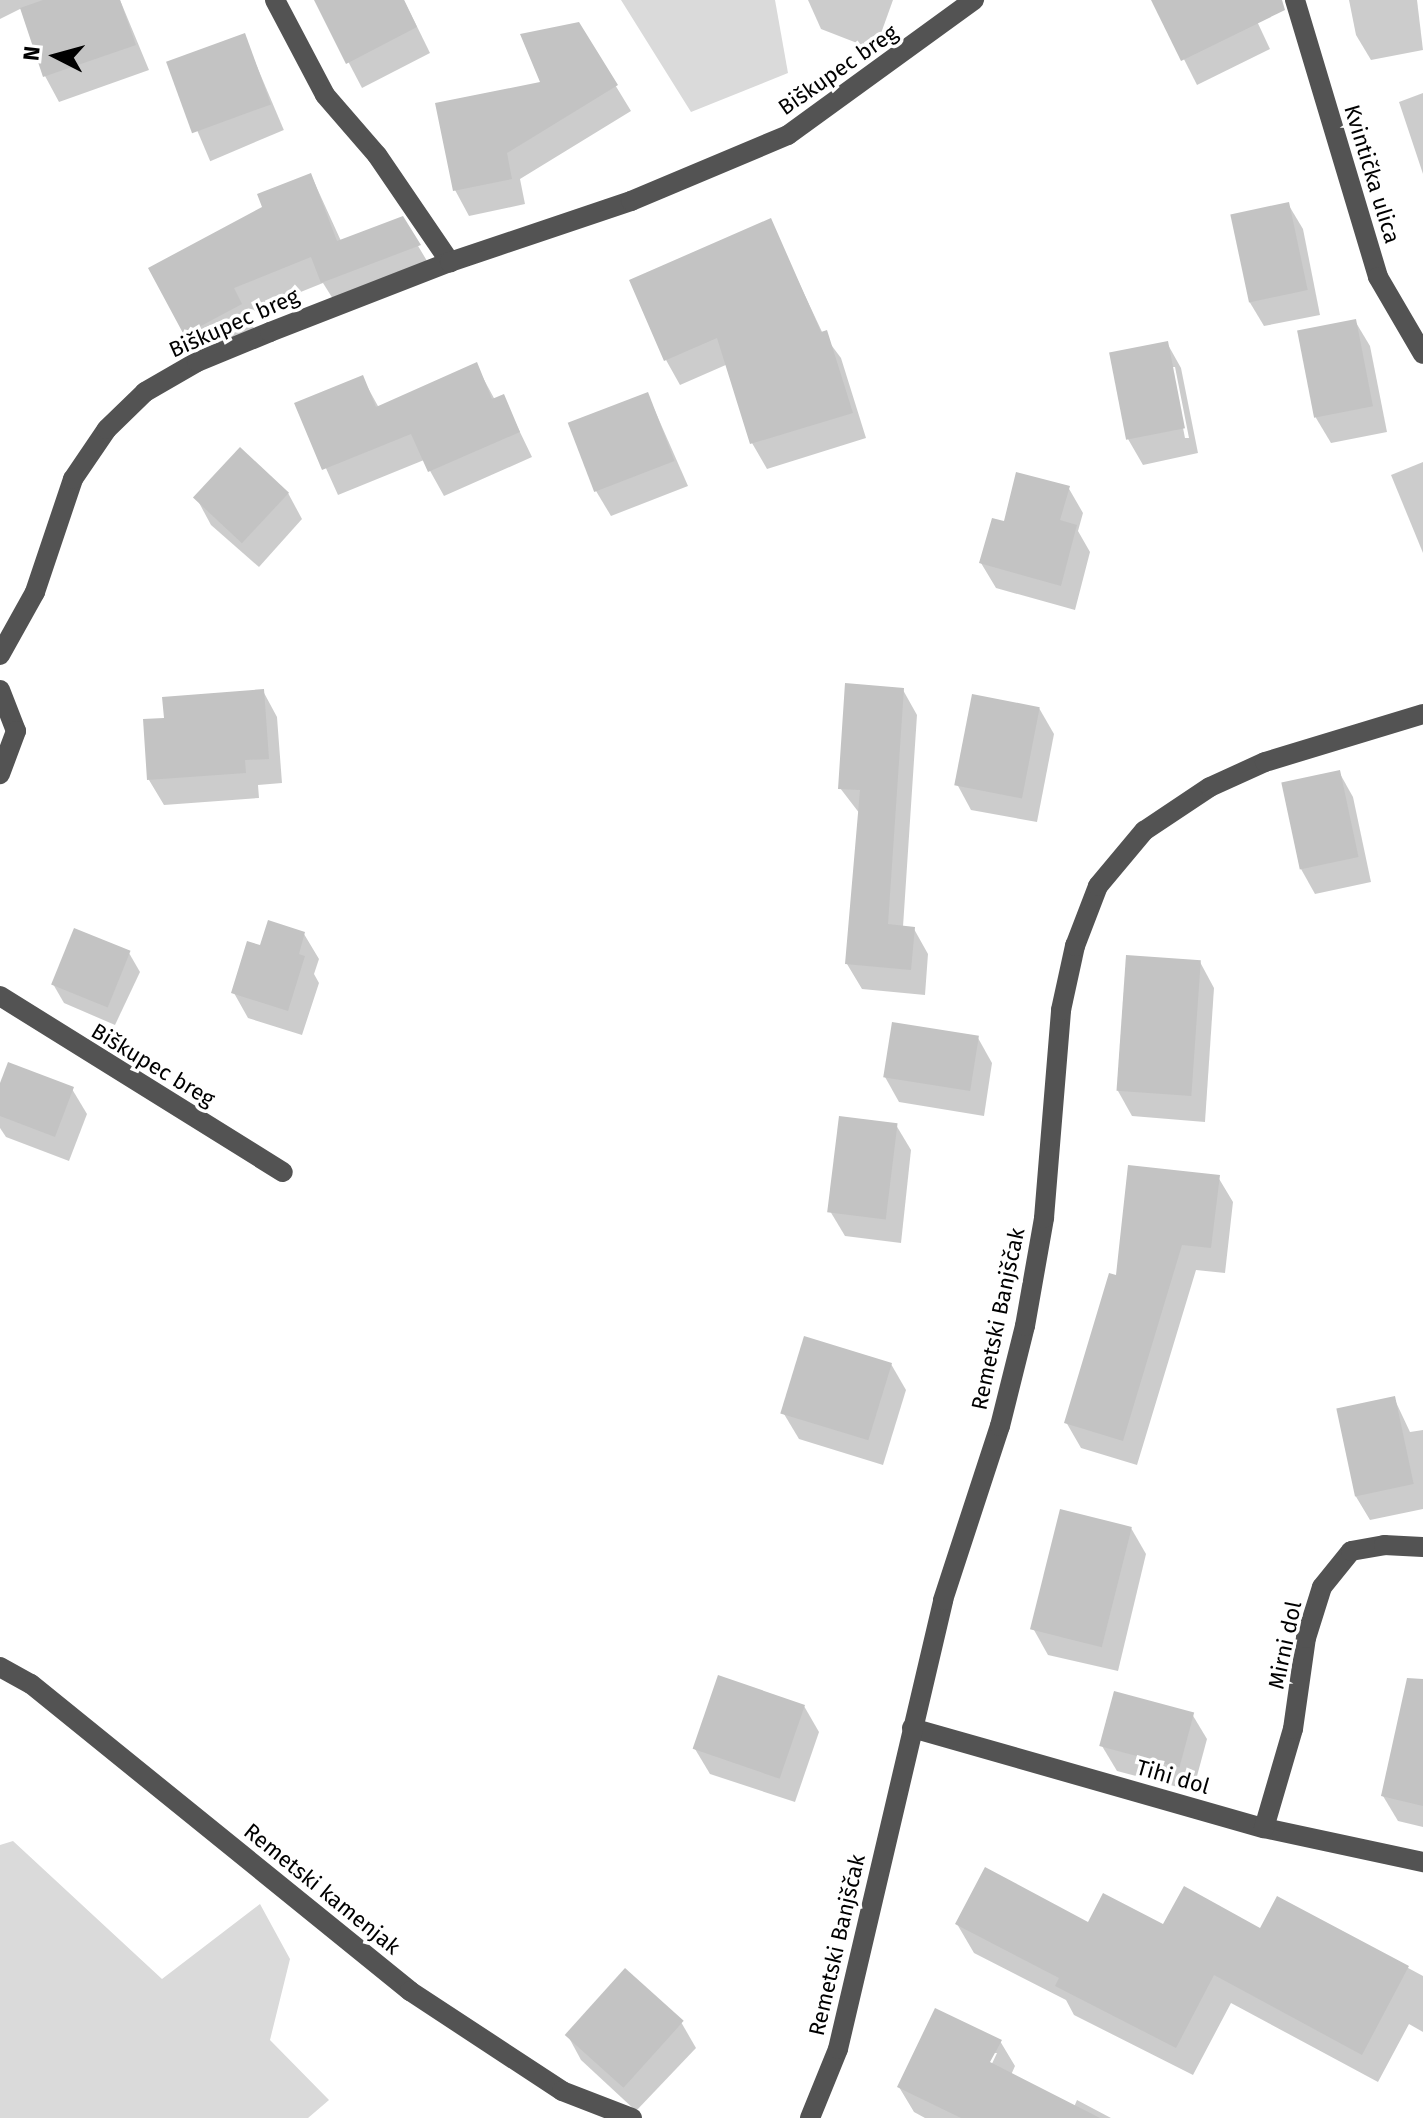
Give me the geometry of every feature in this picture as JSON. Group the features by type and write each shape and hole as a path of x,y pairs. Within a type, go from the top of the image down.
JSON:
{"street":[{"path":"275,0 325,95 377,155 450,262"},
{"name":"Biškupec breg","path":"0,655 35,592 73,479 107,429 145,392 197,362 450,262 631,201 788,135 974,0"},
{"name":"Kvintička ulica","path":"1295,0 1378,277 1423,354"},
{"path":"0,690 16,731 0,774"},
{"name":"Remetski Banjščak","path":"810,2118 838,2049 943,1600 1000,1426 1025,1326 1044,1218 1061,1010 1075,946 1098,886 1144,831 1210,787 1265,762 1423,714"},
{"name":"Biškupec breg","path":"0,996 283,1172"},
{"name":"Mirni dol","path":"1264,1828 1293,1729 1306,1638 1322,1587 1351,1551 1384,1545 1423,1547"},
{"name":"Remetski kamenjak","path":"0,1667 31,1684 410,1991 562,2091 632,2118"},
{"name":"Tihi dol","path":"912,1728 1264,1828 1423,1862"}],"shaded area":[{"path":"621,0 775,0 788,73 691,112"},
{"path":"13,1841 162,1979 260,1904 290,1959 270,2040 329,2100 308,2118 0,2118 0,1845"}],"building":[{"path":"43,0 120,0 136,45 43,77 20,8"},
{"path":"314,0 404,0 417,27 346,64"},
{"path":"1151,0 1282,0 1285,10 1181,61"},
{"path":"579,22 618,85 507,153 512,179 453,191 435,103 540,82 520,34"},
{"path":"245,33 271,104 192,133 166,62"},
{"path":"311,173 337,241 403,216 421,245 321,283 311,257 234,288 242,304 184,335 148,268 262,207 257,194"},
{"path":"1289,202 1308,290 1249,303 1230,214"},
{"path":"771,218 821,332 827,330 853,413 750,444 717,338 664,361 629,280"},
{"path":"1356,319 1373,406 1314,418 1297,330"},
{"path":"1168,341 1185,428 1126,440 1109,352"},
{"path":"477,362 492,399 504,394 520,432 428,472 411,434 322,470 294,403 363,375 376,407"},
{"path":"648,392 675,461 594,492 568,423"},
{"path":"240,447 289,493 242,543 193,497"},
{"path":"1016,472 1070,486 1060,520 1077,525 1061,586 979,563 992,518 1004,521"},
{"path":"845,683 904,688 888,924 915,927 911,970 845,964 860,790 838,789"},
{"path":"264,689 269,759 245,760 246,773 147,780 143,719 164,718 162,697"},
{"path":"972,694 1040,707 1022,798 954,785"},
{"path":"1340,770 1359,857 1300,870 1281,782"},
{"path":"268,920 305,932 299,954 305,956 288,1011 231,993 247,941 260,945"},
{"path":"74,928 131,951 108,1007 51,985"},
{"path":"1126,955 1201,960 1191,1096 1117,1091"},
{"path":"892,1022 979,1036 970,1091 883,1077"},
{"path":"8,1062 74,1087 55,1137 0,1116 0,1083"},
{"path":"839,1116 898,1123 886,1219 827,1212"},
{"path":"1128,1165 1220,1175 1211,1248 1182,1245 1123,1441 1064,1423 1109,1273 1116,1275"},
{"path":"804,1336 892,1363 868,1440 780,1413"},
{"path":"1395,1396 1414,1484 1355,1497 1336,1408"},
{"path":"1060,1509 1132,1527 1102,1647 1030,1629"},
{"path":"718,1675 805,1705 780,1779 693,1749"},
{"path":"1407,1678 1423,1679 1423,1806 1381,1796"},
{"path":"1114,1691 1194,1712 1179,1768 1099,1746"},
{"path":"985,1867 1088,1922 1103,1893 1163,1924 1184,1886 1260,1928 1277,1896 1409,1966 1362,2055 1214,1975 1176,2048 1055,1986 1059,1978 955,1924"},
{"path":"625,1968 684,2021 623,2088 565,2035"},
{"path":"935,2008 1002,2040 990,2062 1100,2118 961,2118 897,2087"}]}
